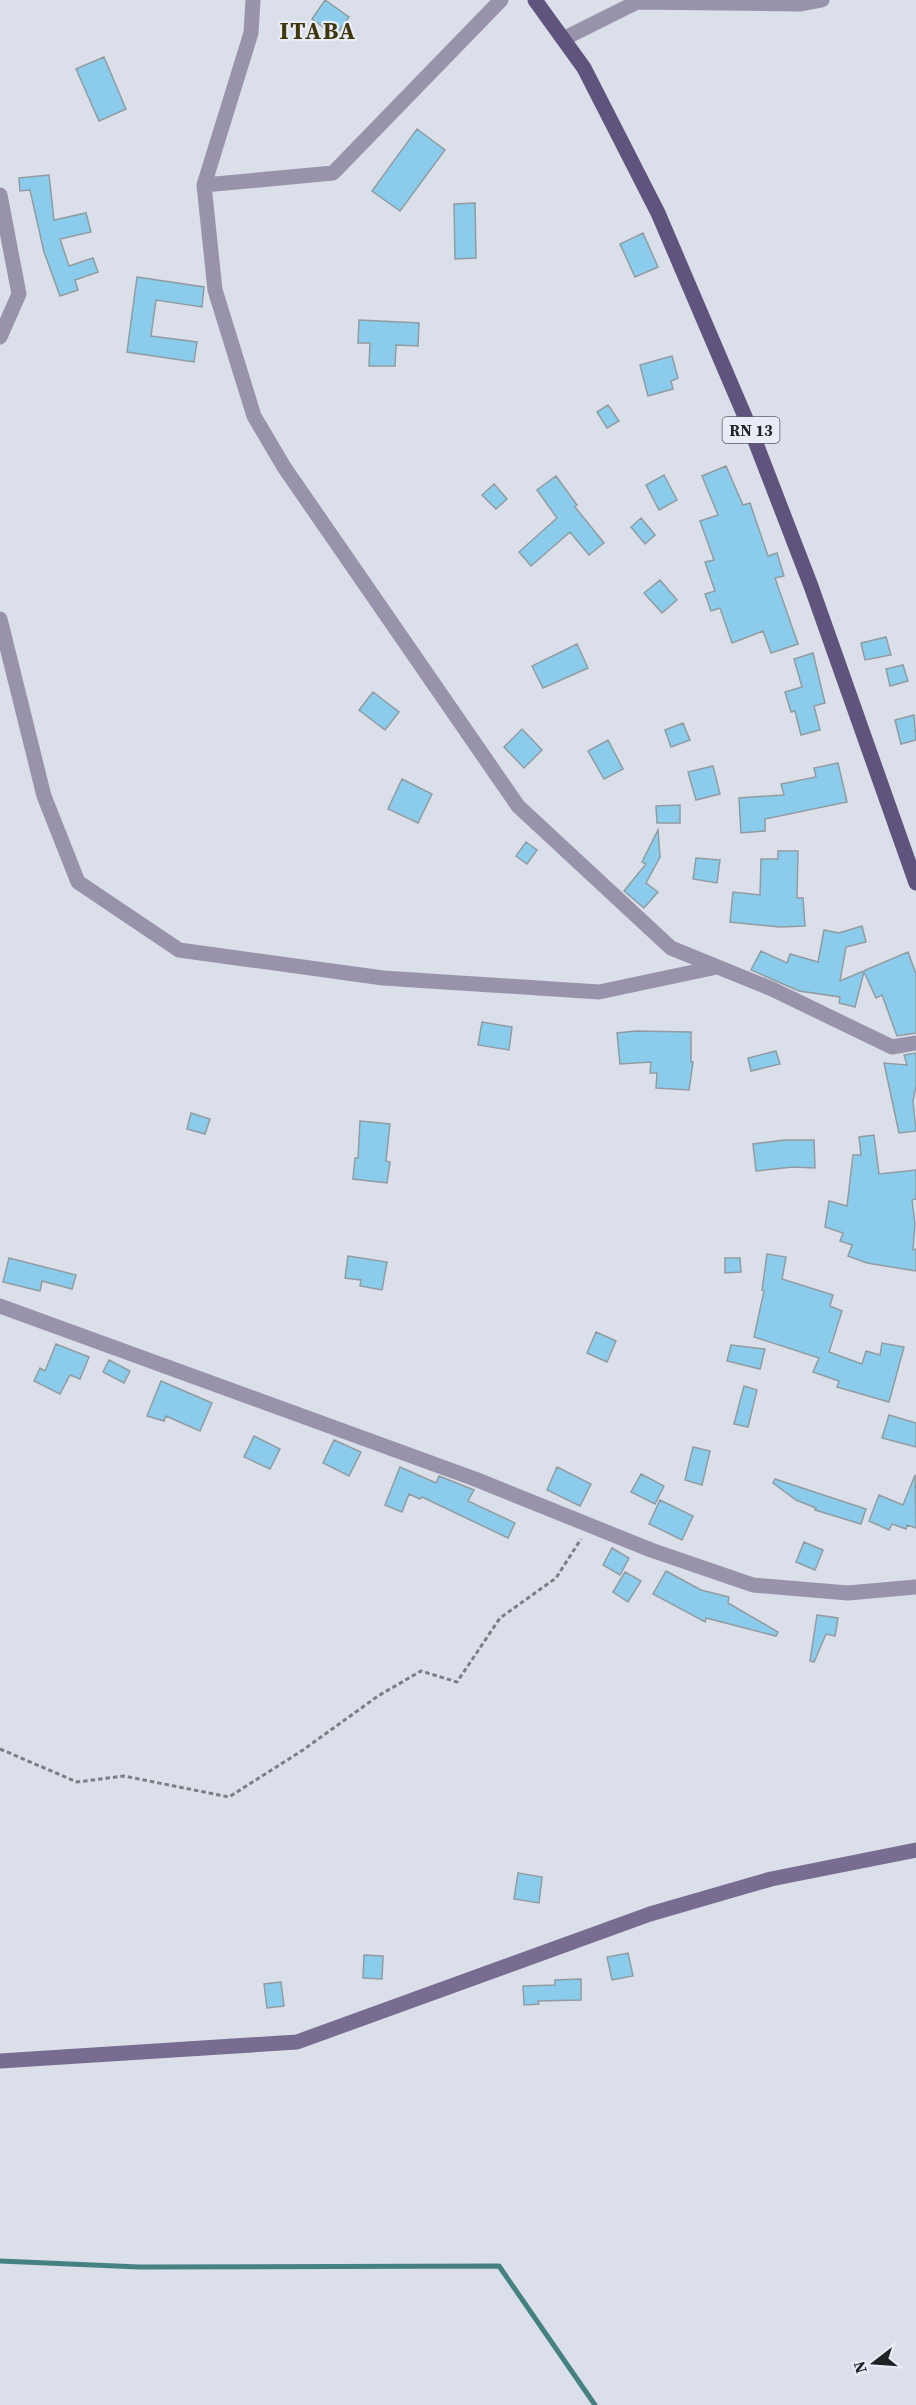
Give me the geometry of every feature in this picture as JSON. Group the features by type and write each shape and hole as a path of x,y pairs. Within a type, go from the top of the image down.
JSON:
{"main road":[{"name":"RN 13","path":"535,0 584,68 658,213 752,433 819,607 916,883"}],"street":[{"path":"253,0 251,33 204,185 214,290 254,416 284,467 518,806 671,948 772,989 892,1047 916,1043"},
{"path":"204,185 333,173 501,0"},
{"path":"563,39 637,2 801,4 822,0"},
{"path":"0,195 19,294 0,337"},
{"path":"0,619 44,796 78,882 178,950 383,978 599,992 717,967"},
{"path":"0,1306 476,1479 591,1524 651,1551 753,1584 848,1593 916,1587"},
{"path":"0,2061 297,2043 650,1914 771,1879 916,1850"}],"path":[{"path":"0,1749 77,1782 124,1776 229,1797 303,1750 378,1696 421,1671 457,1682 500,1618 556,1578 591,1524"}],"building":[{"path":"325,0 349,17 336,36 312,19"},
{"path":"104,57 126,109 99,121 76,69"},
{"path":"417,129 445,150 400,211 372,191"},
{"path":"49,175 54,220 86,213 91,232 60,239 69,266 93,258 98,272 75,280 78,290 60,296 44,252 30,190 20,191 19,178"},
{"path":"475,203 476,258 455,259 454,204"},
{"path":"643,233 658,267 635,277 620,244"},
{"path":"137,277 204,287 202,307 156,300 151,336 197,342 194,362 127,352"},
{"path":"359,320 419,323 418,346 396,345 395,366 369,366 370,343 358,343"},
{"path":"672,356 678,378 671,381 673,389 648,396 640,365"},
{"path":"608,405 619,421 607,428 597,412"},
{"path":"726,466 743,505 750,503 768,556 777,553 784,576 775,578 798,644 771,653 763,631 732,643 720,608 711,611 705,594 715,591 705,562 714,560 700,521 718,515 702,476"},
{"path":"664,475 677,500 659,510 646,485"},
{"path":"556,476 577,505 575,507 604,543 589,555 570,532 531,566 519,552 557,518 537,490"},
{"path":"494,484 507,499 496,509 482,495"},
{"path":"641,518 655,535 645,544 631,527"},
{"path":"660,580 677,600 662,613 644,593"},
{"path":"886,637 891,655 865,660 861,643"},
{"path":"577,644 588,668 543,688 532,666"},
{"path":"813,653 825,703 814,706 820,730 801,735 795,711 791,712 785,692 802,687 794,659"},
{"path":"903,665 908,681 890,686 886,669"},
{"path":"373,692 399,712 385,730 359,710"},
{"path":"914,715 916,740 901,744 895,720"},
{"path":"683,723 690,740 671,747 665,730"},
{"path":"522,729 542,750 524,768 504,747"},
{"path":"608,740 623,769 604,779 588,751"},
{"path":"838,763 847,802 765,819 765,831 741,833 739,798 784,795 781,784 816,777 814,768"},
{"path":"713,766 720,794 696,800 688,772"},
{"path":"402,779 432,794 418,823 388,809"},
{"path":"680,805 680,823 657,823 656,806"},
{"path":"658,830 660,857 646,883 658,892 644,908 624,891 646,864 642,862"},
{"path":"526,842 537,850 527,864 516,856"},
{"path":"778,851 798,851 797,898 803,898 805,926 780,927 730,922 733,892 760,895 761,859 778,859"},
{"path":"696,858 720,860 717,883 693,879"},
{"path":"862,926 866,942 846,947 840,981 908,952 916,974 916,1033 897,1036 882,995 876,998 864,972 855,1007 839,1003 840,997 799,991 751,970 761,951 787,963 790,954 818,962 824,930 839,933"},
{"path":"482,1022 512,1027 509,1050 478,1045"},
{"path":"691,1032 691,1062 693,1062 689,1090 656,1088 657,1073 650,1073 651,1062 620,1064 617,1033"},
{"path":"776,1051 780,1064 751,1071 748,1058"},
{"path":"916,1053 916,1086 913,1101 916,1131 899,1133 884,1063 907,1065 904,1055"},
{"path":"191,1113 210,1119 205,1134 187,1129"},
{"path":"360,1121 390,1124 386,1161 390,1162 387,1183 353,1179 355,1158 358,1158"},
{"path":"874,1135 879,1174 916,1170 916,1199 912,1200 915,1224 913,1250 916,1249 916,1271 867,1263 848,1256 852,1245 840,1241 843,1233 825,1227 829,1201 847,1206 853,1155 861,1155 859,1137"},
{"path":"785,1140 814,1140 815,1168 793,1167 756,1171 753,1144"},
{"path":"767,1254 786,1257 782,1279 833,1295 830,1306 842,1311 829,1352 862,1364 866,1351 880,1355 882,1343 904,1347 889,1402 837,1387 839,1381 813,1372 819,1358 754,1337 764,1291 762,1290"},
{"path":"348,1256 387,1262 382,1290 360,1286 361,1280 345,1278"},
{"path":"9,1258 76,1275 72,1289 42,1281 40,1291 3,1282"},
{"path":"725,1258 740,1258 741,1272 725,1273"},
{"path":"596,1332 616,1341 607,1362 587,1353"},
{"path":"56,1344 89,1357 80,1379 70,1375 60,1394 34,1381 40,1368 45,1371"},
{"path":"731,1345 765,1349 760,1369 727,1361"},
{"path":"109,1360 130,1371 124,1383 103,1372"},
{"path":"161,1381 212,1403 200,1431 166,1416 164,1421 147,1416"},
{"path":"744,1386 757,1390 748,1427 734,1424"},
{"path":"889,1415 916,1423 916,1447 882,1438"},
{"path":"254,1436 280,1449 270,1469 244,1457"},
{"path":"334,1440 361,1452 349,1476 323,1463"},
{"path":"693,1447 710,1451 702,1485 685,1480"},
{"path":"400,1467 436,1483 439,1476 474,1490 468,1501 515,1523 508,1538 422,1497 420,1499 409,1494 402,1512 385,1505"},
{"path":"557,1467 591,1484 580,1506 547,1490"},
{"path":"641,1474 664,1486 655,1504 631,1492"},
{"path":"915,1475 916,1528 907,1525 906,1529 892,1524 889,1530 869,1521 879,1495 903,1505"},
{"path":"775,1479 866,1509 861,1524 815,1510 816,1508 796,1500 773,1483"},
{"path":"660,1500 693,1516 682,1540 649,1524"},
{"path":"804,1542 823,1550 815,1570 796,1562"},
{"path":"612,1548 629,1558 620,1575 603,1565"},
{"path":"666,1571 701,1590 729,1597 728,1603 778,1632 776,1636 706,1618 705,1622 653,1594"},
{"path":"625,1572 641,1581 628,1602 613,1592"},
{"path":"817,1615 838,1618 835,1636 826,1634 814,1662 810,1661"},
{"path":"518,1873 542,1877 539,1903 514,1899"},
{"path":"628,1953 633,1976 612,1980 607,1957"},
{"path":"364,1955 383,1956 382,1979 363,1978"},
{"path":"581,1979 581,2000 538,2001 539,2004 524,2005 523,1986 555,1985 555,1980"},
{"path":"281,1982 284,2006 267,2008 264,1984"}],"waterway":[{"path":"0,2261 139,2267 499,2266 595,2405"}],"district":[{"name":"ITABA","path":"318,31"}]}
